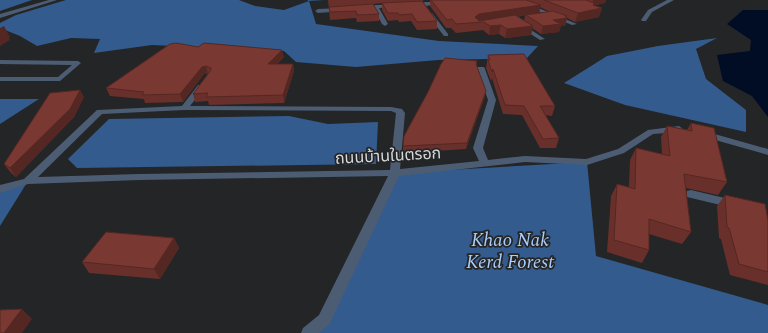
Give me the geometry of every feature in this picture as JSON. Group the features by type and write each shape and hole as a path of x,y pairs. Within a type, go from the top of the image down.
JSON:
{"street":[{"path":"0,16 54,0"},
{"path":"506,3 524,0"},
{"path":"644,20 650,11 671,0"},
{"path":"516,1 574,24"},
{"path":"407,5 454,3"},
{"path":"423,4 446,35"},
{"path":"354,9 399,6"},
{"path":"376,7 385,24"},
{"path":"318,11 347,9"},
{"path":"536,17 551,15"},
{"path":"521,19 514,20 542,39"},
{"path":"0,62 78,63 60,79 0,79"},
{"path":"481,69 492,100 478,148 484,163"},
{"path":"184,108 208,77"},
{"path":"28,181 100,112 184,108 396,109 401,113 395,173 324,320 308,333"},
{"name":"ถนนบ้านในตรอก","path":"0,189 28,181 139,177 395,173 525,159 587,162 621,151 651,132 677,129 699,133 768,152"},
{"path":"691,194 745,206"}],"green space":[{"path":"0,0 32,0 0,11"},
{"path":"66,0 239,0 255,6 284,10 309,1 316,24 439,41 538,46 527,58 438,60 356,67 296,62 284,51 152,45 94,53 100,39 71,38 37,46 20,36 0,28 0,23 16,15"},
{"path":"717,38 696,49 706,79 746,110 746,132 625,105 564,83 607,56 658,46"},
{"path":"0,99 39,99 0,124"},
{"path":"289,116 328,124 378,122 376,164 77,168 68,159 109,119"},
{"name":"Khao Nak Kerd Forest","path":"587,162 596,256 768,305 768,333 308,333 324,320 395,173"},
{"path":"28,181 0,226 0,190"}],"shaded area":[{"path":"743,10 768,10 768,117 752,96 723,81 717,55 750,51 751,40 727,24"}],"building":[{"path":"431,0 526,0 541,5 479,14 475,17 479,21 515,15 533,26 507,29 501,25 490,26 484,22 456,24 452,19 447,20"},
{"path":"544,0 586,0 596,4 593,5 602,8 578,13"},
{"path":"422,1 437,21 417,22 412,14 399,15 398,13 388,13 382,3"},
{"path":"373,4 379,14 357,15 356,11 330,12 329,7"},
{"path":"553,11 567,16 565,17 567,18 553,20 561,24 543,26 526,15"},
{"path":"176,43 198,47 204,43 282,50 268,64 293,64 283,95 206,97 208,93 193,94 211,70 211,68 206,66 202,67 180,94 142,95 144,92 106,88 170,44"},
{"path":"524,54 555,106 540,106 559,138 543,139 524,106 505,105 493,69 492,72 488,55"},
{"path":"445,58 477,61 476,64 486,91 467,143 403,146 404,136"},
{"path":"80,90 70,109 10,168 4,164 50,93"},
{"path":"691,123 714,128 727,182 684,174 691,232 649,219 649,250 614,240 617,184 635,189 636,148 670,156 667,126 692,131"},
{"path":"725,195 765,204 768,221 768,272 739,264 729,228 727,227"},
{"path":"106,232 174,238 154,269 82,262"},
{"path":"22,309 4,333 0,333 0,310"}]}
